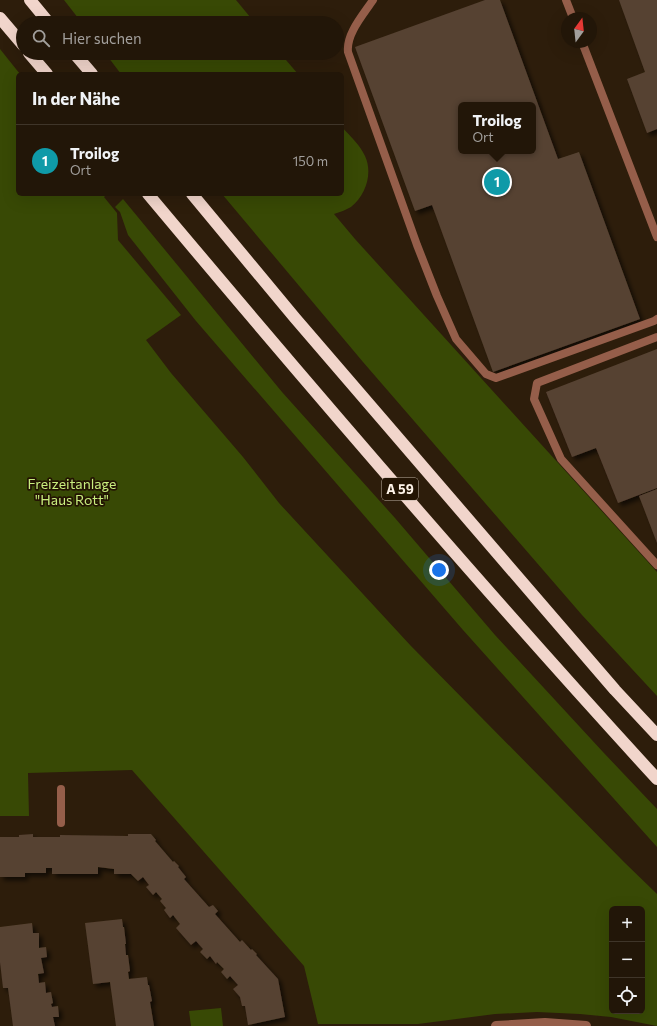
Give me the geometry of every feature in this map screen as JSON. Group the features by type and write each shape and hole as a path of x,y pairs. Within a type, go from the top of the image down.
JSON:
{"highway":[{"path":"30,0 43,16"},
{"path":"0,18 16,37"},
{"path":"35,60 45,72"},
{"path":"80,60 90,72"},
{"name":"A 59","path":"150,196 304,379 657,779"},
{"name":"A 59","path":"194,196 305,330 616,690 657,735"}],"street":[{"path":"496,1026 545,1023 586,1026"}],"lane":[{"path":"373,0 352,33 347,44 348,52 417,245 437,296 456,339 486,374 496,378 657,319"},
{"path":"566,0 571,12"},
{"path":"584,48 657,238"},
{"path":"657,337 537,383 534,399 561,459 657,565"},
{"path":"61,789 61,823"}],"green space":[{"path":"64,0 236,0 249,16 77,16"},
{"name":"Freizeitanlage \"Haus Rott\"","path":"0,49 18,72 16,72 16,196 105,196 104,197 117,213 118,240 181,315 146,340 171,373 243,457 279,503 411,646 657,894 657,1026 611,1017 537,1012 495,1014 418,1024 318,1024 304,966 132,770 28,773 29,816 0,816"},
{"path":"110,60 286,60 296,72 119,72"},
{"path":"344,129 363,152 367,163 368,176 364,190 356,202 351,207 334,214 657,572 657,696 582,615 363,362 224,196 344,196"},
{"path":"123,199 282,392 395,518 495,635 657,809 657,847 463,630 196,321 128,235 120,212 115,207"},
{"path":"221,1008 223,1026 191,1026 189,1011"}],"building":[{"path":"485,0 500,0 558,159 579,152 640,319 493,372 432,205 415,211 355,47"},
{"path":"619,0 657,0 657,129 647,133 627,79 645,72"},
{"path":"657,349 657,488 618,503 596,448 572,457 546,392"},
{"path":"657,489 657,543 639,496"},
{"path":"33,834 33,837 60,837 60,835 128,836 128,834 151,834 173,862 174,861 179,866 178,867 186,877 184,879 209,907 213,905 218,911 215,914 240,942 242,940 257,954 256,955 278,979 285,1017 248,1025 245,1006 242,1006 240,997 233,989 238,985 230,976 227,979 221,972 224,969 217,962 216,964 210,956 207,959 200,952 203,949 196,941 191,945 176,928 180,924 173,915 170,918 164,910 166,908 160,901 162,899 156,892 153,895 146,887 149,885 143,877 138,881 131,874 114,874 114,869 98,867 98,874 52,874 52,868 46,868 46,873 25,873 25,877 0,877 0,837 19,837 19,835"},
{"path":"122,919 126,944 126,955 128,955 130,971 128,972 129,979 147,977 152,1001 150,1002 154,1026 116,1026 110,982 93,984 85,923"},
{"path":"32,923 33,933 39,933 39,948 46,947 47,957 41,958 44,973 38,974 39,983 45,982 46,993 51,992 53,1003 51,1004 52,1007 58,1006 59,1017 53,1017 55,1026 13,1026 8,988 3,988 0,962 0,927"}],"place":[{"name":"Troilog","path":"497,182"}]}
